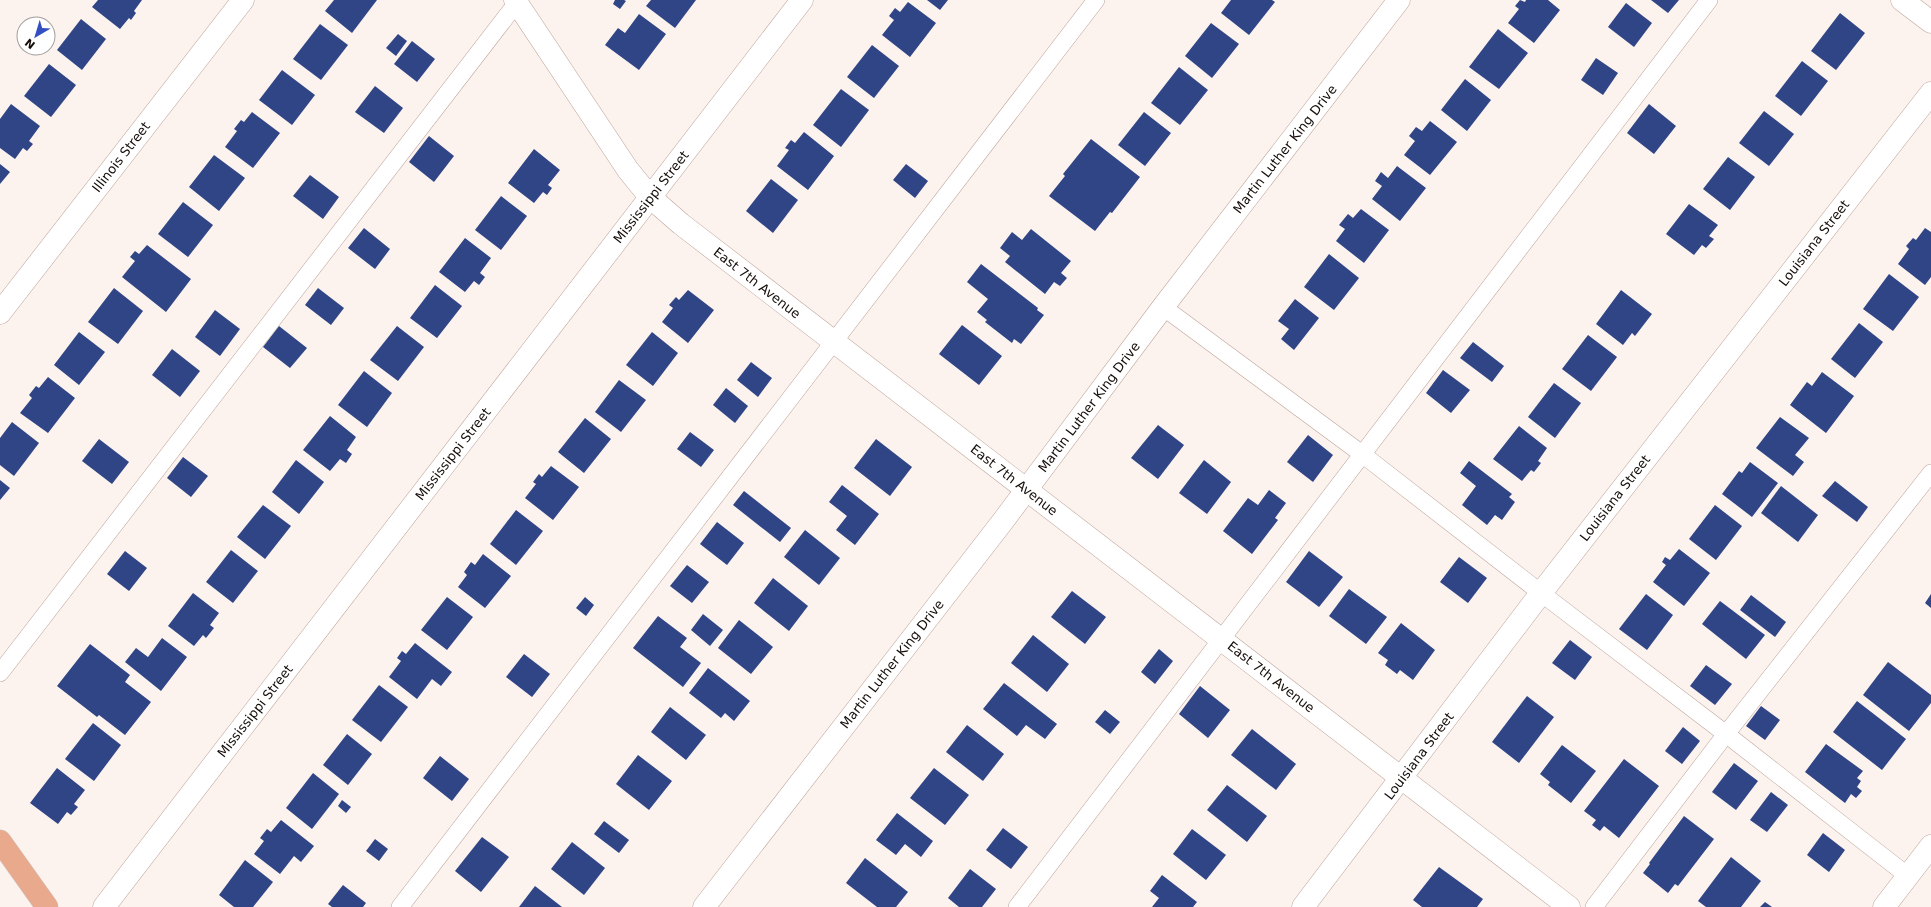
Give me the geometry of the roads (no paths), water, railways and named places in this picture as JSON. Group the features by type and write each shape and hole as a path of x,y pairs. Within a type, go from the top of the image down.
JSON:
{"main road":[{"path":"0,841 47,907"}],"street":[{"name":"Illinois Street","path":"0,313 243,0"},
{"name":"Mississippi Street","path":"104,907 802,0"},
{"name":"Martin Luther King Drive","path":"704,907 1027,490 1163,307 1399,0"},
{"path":"1902,0 1931,22"},
{"name":"East 7th Avenue","path":"517,1 628,170 650,198 681,224 1223,639 1569,907"},
{"name":"Louisiana Street","path":"1303,907 1402,779 1541,593 1931,93"},
{"path":"1884,907 1931,846"}],"lane":[{"path":"400,907 1096,0"},
{"path":"1017,907 1710,0"},
{"path":"0,673 517,1"},
{"path":"1163,307 1362,454 1908,876"},
{"path":"1594,907 1726,734 1931,473"}]}
